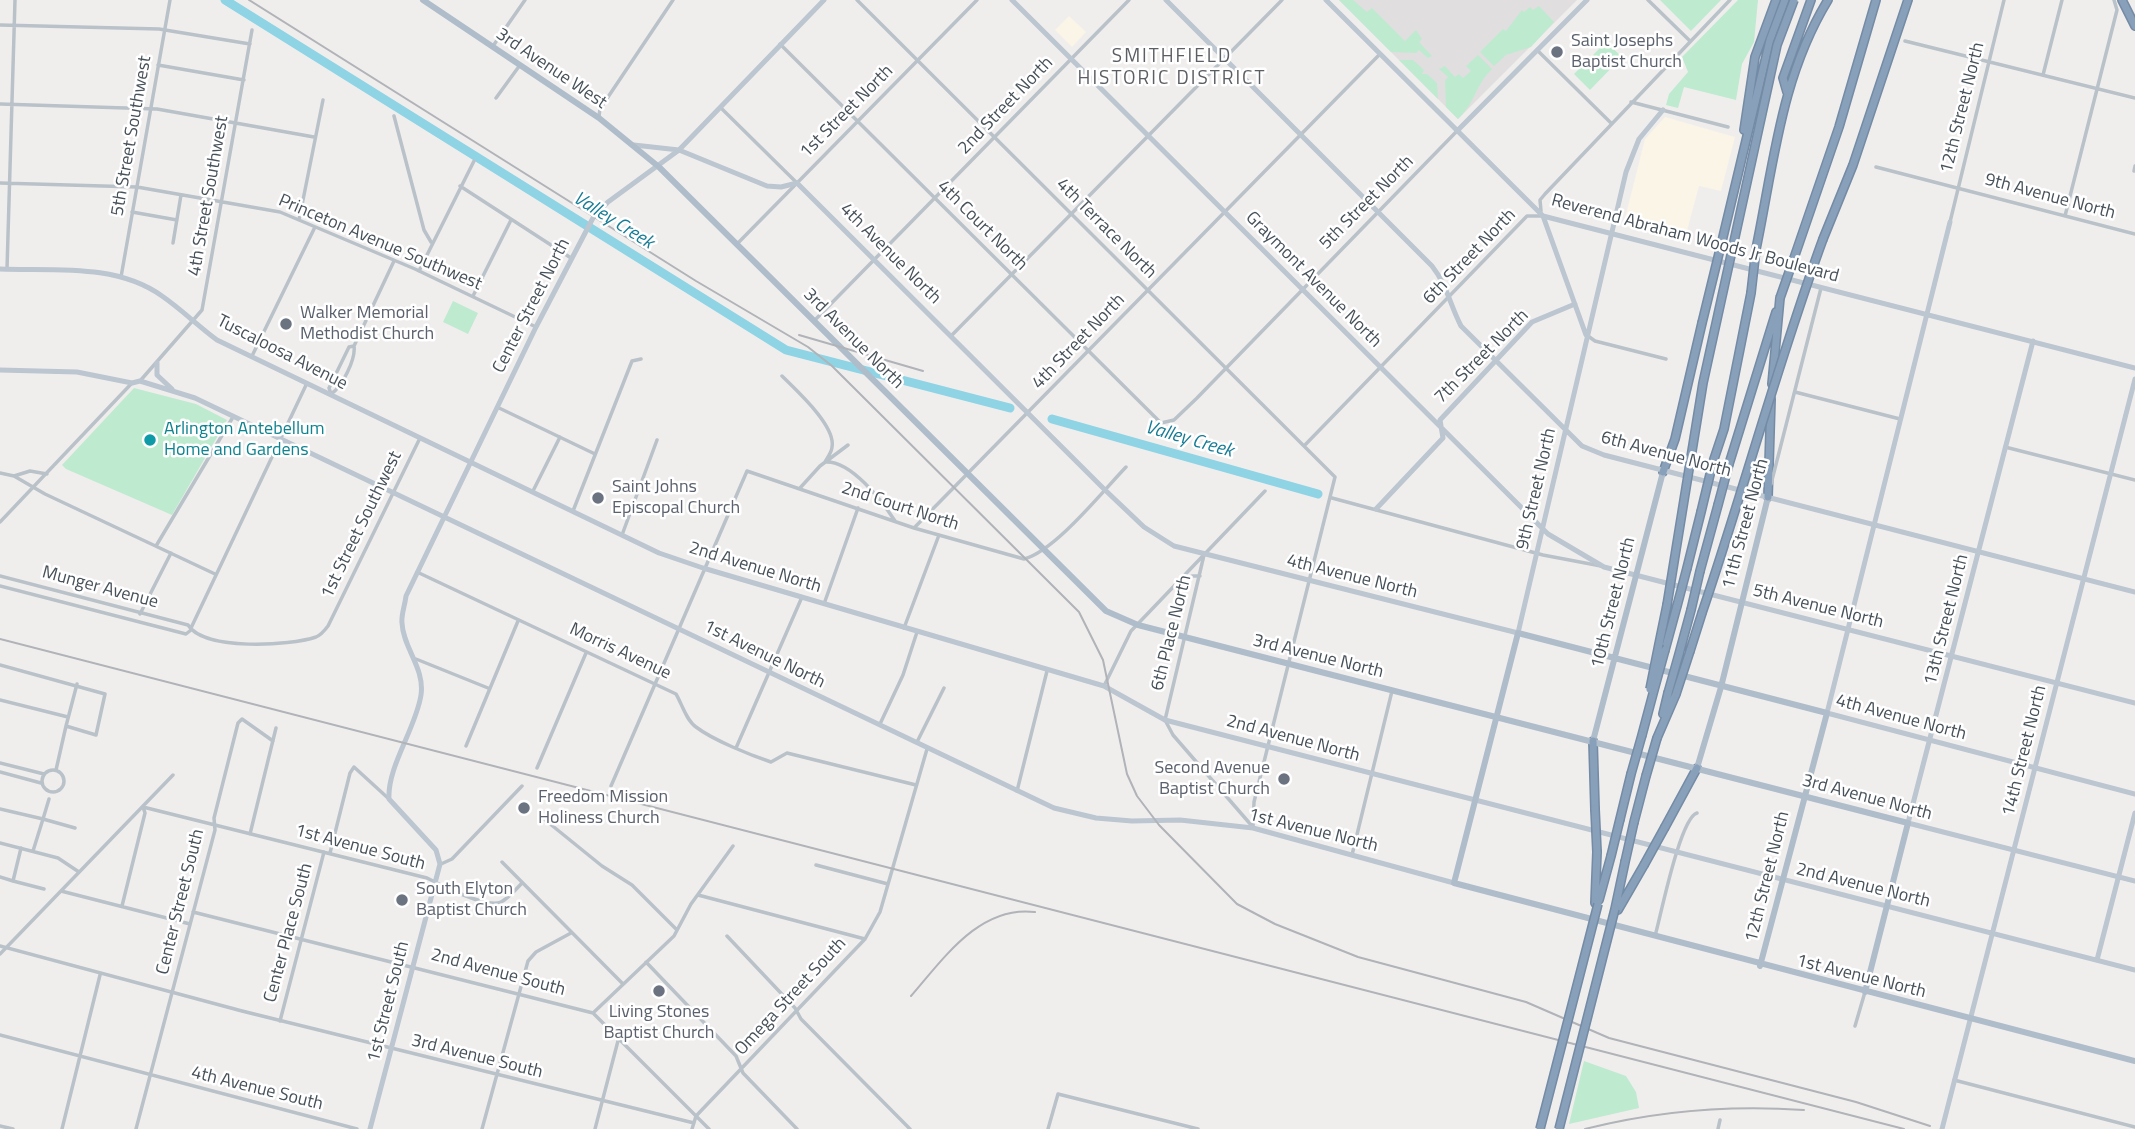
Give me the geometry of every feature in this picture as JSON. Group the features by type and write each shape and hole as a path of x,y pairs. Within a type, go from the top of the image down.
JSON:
{"highway":[{"path":"1736,175 1755,57 1776,0"},
{"path":"1663,471 1675,439 1769,40 1785,0"},
{"path":"1652,690 1708,357 1777,45 1794,0"},
{"path":"1787,92 1783,78 1811,0"},
{"path":"1540,1129 1652,690 1724,429 1787,92 1805,38 1828,0"},
{"path":"1672,694 1679,654 1729,464 1780,298 1839,127 1878,0"},
{"path":"1559,1129 1657,738 1690,651 1740,502 1793,321 1853,165 1908,0"},
{"path":"2122,0 2135,26"},
{"path":"1768,497 1771,403 1780,298"},
{"path":"1593,741 1597,904"},
{"path":"1616,910 1697,768"}],"main road":[{"name":"3rd Avenue West","path":"423,0 432,2 599,118 659,167"},
{"name":"3rd Avenue North","path":"659,167 1106,611 1138,625 1186,638 1908,823"},
{"name":"10th Street North","path":"1593,741 1663,471"},
{"name":"11th Street North","path":"1697,768 1721,688 1768,497"},
{"name":"4th Avenue North","path":"1518,633 1721,688 1827,713"},
{"name":"9th Street North","path":"1454,883 1518,633"},
{"name":"12th Street North","path":"1760,965 1827,713"},
{"name":"13th Street North","path":"1864,992 1908,823"},
{"name":"1st Avenue North","path":"1454,883 2135,1061"}],"street":[{"path":"7,269 15,0"},
{"name":"5th Street Southwest","path":"121,277 170,0"},
{"path":"493,46 525,0"},
{"path":"599,118 600,109 673,0"},
{"name":"Center Street North","path":"389,799 391,783 421,696 416,659 401,624 406,596 584,234 608,202 679,150 824,0"},
{"name":"4th Terrace North","path":"857,0 1335,477 1332,498"},
{"name":"1st Street North","path":"737,244 977,0"},
{"name":"Graymont Avenue North","path":"1012,0 1542,528 1581,556 1604,567"},
{"name":"2nd Street North","path":"814,321 1129,0"},
{"name":"6th Avenue North","path":"1166,0 1432,266 1444,281 1461,326 1582,446 1663,471 2135,592"},
{"path":"952,335 1282,0"},
{"name":"Reverend Abraham Woods Jr Boulevard","path":"1326,0 1543,216 2135,368"},
{"name":"5th Street North","path":"1166,423 1174,420 1226,368 1587,0"},
{"path":"1648,0 1689,41"},
{"name":"6th Street North","path":"1304,446 1382,369 1527,216 1543,216 1541,199 1730,0"},
{"name":"12th Street North","path":"1950,222 2004,0"},
{"path":"2043,75 2062,0"},
{"path":"2065,216 2117,10 2114,0"},
{"path":"0,25 164,30 250,44 252,30"},
{"path":"1905,41 2135,99"},
{"name":"4th Street Southwest","path":"140,381 202,310 250,44"},
{"name":"4th Court North","path":"780,44 1159,421 1166,423"},
{"path":"1537,50 1611,123"},
{"name":"4th Street North","path":"914,528 1380,54"},
{"path":"158,65 244,80"},
{"path":"496,98 520,65"},
{"path":"299,220 323,100"},
{"path":"1631,102 1728,127"},
{"path":"0,104 150,109 314,137"},
{"name":"4th Avenue North","path":"720,106 1104,489 1157,537 1174,546 1518,633"},
{"name":"9th Street North","path":"1518,633 1626,172 1639,138 1663,110"},
{"path":"394,116 424,230 431,242"},
{"path":"634,145 679,150 759,184 781,187 797,183"},
{"path":"419,271 431,242 474,161"},
{"name":"9th Avenue North","path":"1876,167 1959,186 2135,234"},
{"name":"Princeton Avenue Southwest","path":"0,184 137,187 280,212 419,271 536,327"},
{"path":"460,186 571,258"},
{"path":"173,243 180,195"},
{"path":"132,212 177,219"},
{"path":"1543,216 1587,335 1595,341 1666,359"},
{"path":"472,297 511,220"},
{"path":"1827,713 1950,222"},
{"path":"252,356 315,227"},
{"path":"331,394 349,366 354,346 394,261"},
{"name":"Tuscaloosa Avenue","path":"0,269 87,272 121,277 161,295 217,340 471,460"},
{"name":"11th Street North","path":"1768,497 1822,287"},
{"name":"7th Street North","path":"1376,509 1443,438 1440,420 1496,361 1536,320 1575,303"},
{"name":"13th Street North","path":"1908,823 2033,341"},
{"path":"331,394 329,388 349,347 354,346"},
{"path":"573,511 632,361 641,359"},
{"path":"157,363 160,379 177,393"},
{"path":"0,370 77,372 132,383 140,381"},
{"path":"782,376 816,411 830,433 832,447 825,463"},
{"name":"14th Street North","path":"1942,1129 2135,379"},
{"name":"1st Avenue North","path":"140,381 177,393 281,439 1017,793 1054,808 1096,818 1132,821 1180,820 1254,828 1454,883"},
{"path":"0,522 132,383"},
{"path":"191,630 307,383"},
{"path":"1795,392 1900,419"},
{"path":"497,407 595,454"},
{"path":"156,546 233,417"},
{"name":"1st Street Southwest","path":"328,626 420,437"},
{"path":"533,491 560,437"},
{"path":"622,535 657,440"},
{"path":"800,488 848,445"},
{"path":"2005,447 2135,480"},
{"name":"2nd Avenue North","path":"471,460 659,553 1104,686 1166,720 2135,970"},
{"path":"825,463 834,461 848,469 896,522"},
{"path":"1044,550 1126,467"},
{"path":"14,476 30,471 47,474"},
{"name":"2nd Court North","path":"703,568 747,471 914,528 1024,559 1044,550"},
{"path":"0,473 14,476 215,574"},
{"path":"1104,686 1125,639 1265,491"},
{"path":"1254,828 1254,802 1332,498"},
{"name":"5th Avenue North","path":"1332,498 1567,561 1636,575 2135,704"},
{"path":"824,604 858,509"},
{"path":"904,628 939,535"},
{"path":"140,614 171,553"},
{"name":"6th Place North","path":"1166,720 1205,553"},
{"path":"611,786 703,568"},
{"name":"Morris Avenue","path":"417,572 676,694 696,727 736,748 771,762 787,752 916,785"},
{"name":"Munger Avenue","path":"0,576 188,625 191,630 218,642 242,645 314,637 328,626"},
{"path":"1174,587 1185,578 1201,576"},
{"name":"Munger Avenue","path":"0,586 186,634 191,630"},
{"path":"33,594 34,586"},
{"path":"736,748 802,597"},
{"path":"111,615 112,606"},
{"path":"466,746 518,621"},
{"path":"879,726 903,675 917,632"},
{"path":"537,768 586,653"},
{"path":"416,659 489,688"},
{"path":"0,664 77,684 104,694 96,735 66,726"},
{"path":"1017,793 1048,671"},
{"path":"48,799 62,788 64,781 56,770 77,684"},
{"path":"916,744 944,688"},
{"path":"1352,855 1392,691"},
{"path":"0,700 68,717"},
{"name":"4th Avenue North","path":"1827,713 2135,794"},
{"name":"Center Street South","path":"136,1129 194,912 240,720 248,720 273,741"},
{"path":"1166,720 1173,735 1254,828"},
{"path":"250,834 276,728"},
{"name":"Omega Street South","path":"692,1129 696,1116 798,1013 865,939 880,912 927,749"},
{"path":"0,763 44,774 56,770"},
{"name":"Center Place South","path":"280,1021 301,940 354,767 389,799"},
{"path":"0,772 41,783 47,791 48,799 33,851"},
{"path":"41,783 44,774"},
{"path":"0,954 173,775"},
{"path":"389,799 436,850 440,864 452,859 522,786"},
{"path":"47,791 54,792"},
{"path":"121,906 145,813 142,807"},
{"name":"1st Avenue South","path":"142,807 327,853 497,903 522,883"},
{"path":"0,808 75,828"},
{"path":"1655,936 1677,852 1688,821 1692,814 1697,813"},
{"path":"2097,960 2135,813"},
{"path":"544,819 602,866 632,886 677,930"},
{"name":"3rd Avenue North","path":"1908,823 2135,881"},
{"path":"0,843 58,858 79,872"},
{"path":"593,1013 677,930 733,846"},
{"path":"13,881 21,848"},
{"path":"502,862 623,984"},
{"name":"1st Street South","path":"370,1129 440,864"},
{"path":"816,865 889,884"},
{"path":"0,877 44,889"},
{"path":"61,891 190,924"},
{"path":"698,895 865,939"},
{"name":"2nd Avenue South","path":"194,912 593,1013 709,1129"},
{"path":"482,1129 517,993 531,955 572,933"},
{"path":"727,936 843,1064 910,1129"},
{"name":"3rd Avenue South","path":"0,946 280,1021 694,1123"},
{"path":"646,962 736,1056 742,1069 797,1129"},
{"path":"62,1129 101,975"},
{"name":"13th Street North","path":"1856,1026 1864,992"},
{"name":"4th Avenue South","path":"0,1035 357,1129"},
{"path":"594,1129 620,1038"},
{"path":"1954,1080 2135,1127"},
{"path":"1048,1129 1058,1094 1198,1129"},
{"path":"1718,1129 1720,1120"},
{"path":"0,1126 13,1129"}],"shaded area":[{"path":"1339,0 1577,0 1458,119"},
{"path":"1069,16 1086,32 1072,47 1055,30"},
{"path":"1665,117 1735,137 1721,191 1699,186 1684,242 1623,226 1645,139"}],"green space":[{"path":"1339,0 1353,0 1367,12 1372,8 1405,41 1416,30 1422,39 1419,42 1432,56 1428,58 1419,50 1416,53 1391,52"},
{"path":"1660,0 1721,0 1691,31"},
{"path":"1738,0 1758,0 1754,42 1742,64 1736,100 1684,87 1678,108 1666,105 1669,94 1688,72 1682,57"},
{"path":"1539,6 1554,22 1531,47 1506,55 1494,66 1480,52 1503,29 1506,31 1522,10 1524,12 1530,7 1533,10"},
{"path":"1606,42 1622,57 1590,90 1574,74"},
{"path":"1478,55 1492,69 1458,119 1446,107 1445,81 1448,77 1439,69 1445,66 1455,77 1459,74 1463,78 1471,71 1466,66"},
{"path":"1399,60 1413,60 1424,70 1422,74 1427,74 1437,83 1438,99"},
{"path":"453,301 478,313 468,334 443,322"},
{"name":"Arlington Antebellum Home and Gardens","path":"134,388 196,404 227,420 172,515 62,465"},
{"path":"1584,1061 1626,1076 1636,1092 1639,1108 1569,1124"}],"waterway":[{"name":"Valley Creek","path":"225,0 786,350 1010,408"},
{"name":"Valley Creek","path":"1052,419 1318,494"}],"railway":[{"path":"249,0 696,281 808,347 832,366 1079,612 1103,660 1127,774 1137,796 1159,825 1237,904 1275,924 1358,957 1526,1002 1609,1038 1856,1102 1930,1126"},
{"path":"799,335 923,371"},
{"path":"0,639 1904,1129"},
{"path":"911,996 950,951 980,925 1015,912 1035,912"},
{"path":"1585,1129 1694,1111 1749,1108 1804,1110"}],"place":[{"name":"Saint Josephs Baptist Church","path":"1557,52"},
{"name":"Walker Memorial Methodist Church","path":"286,324"},
{"name":"Arlington Antebellum Home and Gardens","path":"150,440"},
{"name":"Saint Johns Episcopal Church","path":"598,498"},
{"name":"Second Avenue Baptist Church","path":"1284,779"},
{"name":"Freedom Mission Holiness Church","path":"524,808"},
{"name":"South Elyton Baptist Church","path":"402,900"},
{"name":"Living Stones Baptist Church","path":"659,991"}],"district":[{"name":"SMITHFIELD HISTORIC DISTRICT","path":"1172,68"}]}
